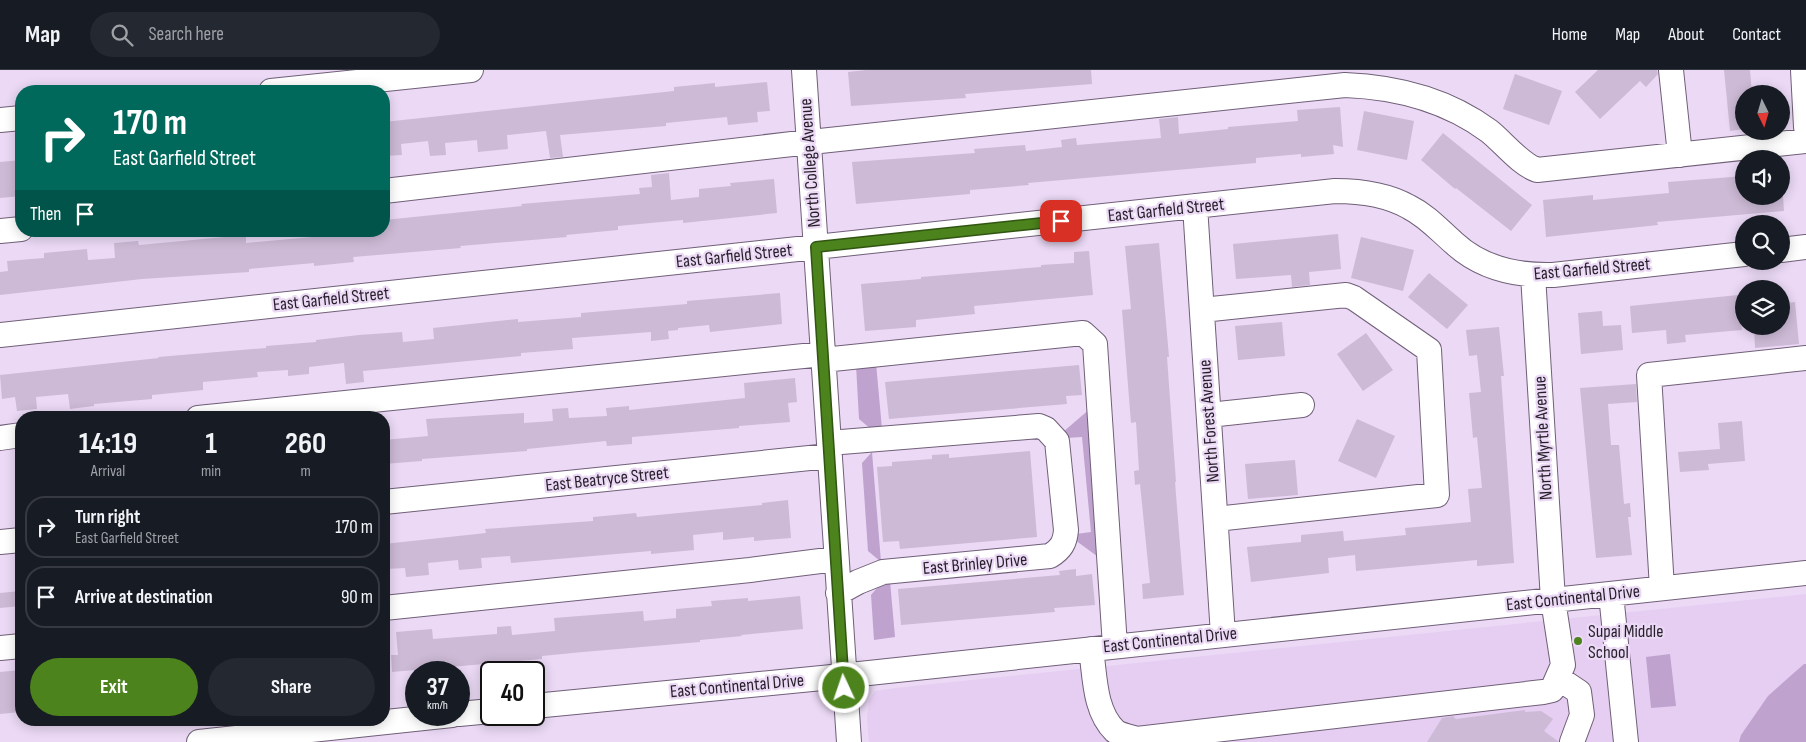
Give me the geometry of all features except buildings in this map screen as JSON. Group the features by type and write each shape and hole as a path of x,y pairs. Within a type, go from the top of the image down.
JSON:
{"street":[{"path":"328,85 471,70"},
{"name":"North College Avenue","path":"804,70 848,742"},
{"path":"1671,70 1680,155"},
{"path":"1802,70 1806,127"},
{"path":"390,190 809,142 1345,85 1386,88 1407,92 1448,107 1488,131 1527,165 1536,170 1806,141"},
{"path":"0,120 15,119"},
{"name":"East Garfield Street","path":"0,335 1335,191 1365,192 1380,195 1408,206 1433,223 1455,244 1480,261 1508,272 1553,275 1735,255"},
{"name":"North Forest Avenue","path":"1195,206 1223,635"},
{"path":"0,231 15,230"},
{"path":"1790,249 1806,247"},
{"name":"North Myrtle Avenue","path":"1533,275 1553,600 1563,665 1558,678"},
{"path":"1202,310 1346,294 1429,350 1437,496 1216,519"},
{"path":"270,411 1082,333 1095,344 1115,646"},
{"path":"1662,588 1649,375 1806,358"},
{"path":"1209,415 1302,406"},
{"name":"East Beatryce Street","path":"390,501 1038,426 1046,429 1053,435 1059,450 1066,530 1062,546"},
{"path":"0,438 15,436"},
{"path":"0,542 15,541"},
{"name":"East Brinley Drive","path":"838,593 858,582 883,572 1042,558 1050,556 1062,546"},
{"path":"390,607 740,571 836,556"},
{"name":"East Brinley Drive","path":"836,556 856,565 883,572"},
{"name":"East Continental Drive","path":"545,705 843,676 1806,573"},
{"path":"1611,594 1626,742"},
{"path":"0,648 15,647"},
{"path":"1091,649 1097,693 1104,715 1116,732 1137,739 1543,692 1552,690 1558,678 1578,692 1582,715 1572,742"},
{"path":"390,722 405,720"},
{"path":"199,742 349,726"}],"shaded area":[{"path":"876,363 882,429 872,430 859,419 856,365"},
{"path":"1091,408 1101,559 1075,540 1076,534 1091,532 1082,437 1066,438 1063,432"},
{"path":"872,452 881,562 868,551 862,463"},
{"path":"890,581 895,637 874,640 871,595 882,582"},
{"name":"Supai Middle School","path":"1806,594 1806,742 869,742 867,718 869,700 875,691"},
{"path":"1670,654 1676,706 1651,708 1646,657"},
{"path":"1806,664 1806,742 1739,742 1741,735 1768,696"}],"place":[{"name":"Supai Middle School","path":"1578,641"}],"route":[{"path":"844,688 816,247 1061,221"}]}
